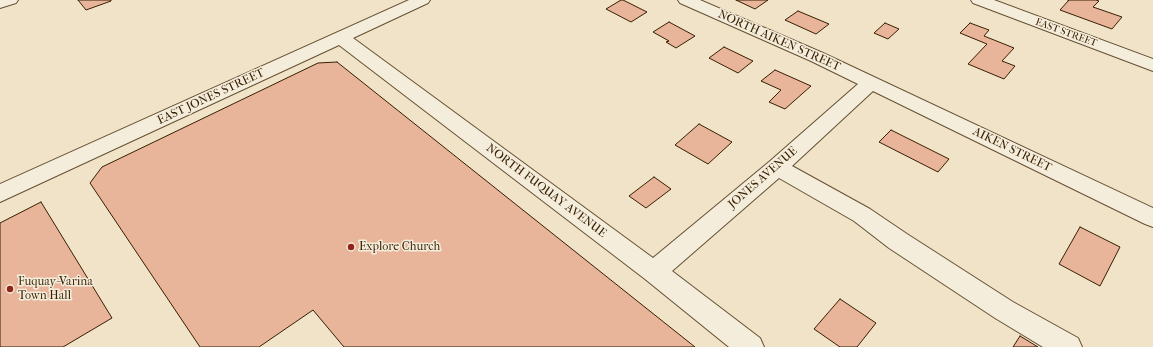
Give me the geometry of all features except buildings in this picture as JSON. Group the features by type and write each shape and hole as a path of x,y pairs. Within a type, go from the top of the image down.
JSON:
{"street":[{"path":"0,3 10,0"},
{"name":"EAST JONES STREET","path":"0,194 422,0"},
{"name":"NORTH AIKEN STREET","path":"686,0 818,57 871,83"},
{"name":"EAST STREET","path":"979,0 1153,65"},
{"name":"NORTH FUQUAY AVENUE","path":"341,38 654,272 750,347"},
{"name":"JONES AVENUE","path":"654,272 777,167 871,83"},
{"name":"AIKEN STREET","path":"871,83 1153,218"},
{"path":"777,167 862,215 898,241 1004,310 1068,347"}],"place":[{"name":"Explore Church","path":"351,247"},
{"name":"Fuquay-Varina Town Hall","path":"10,289"}]}
